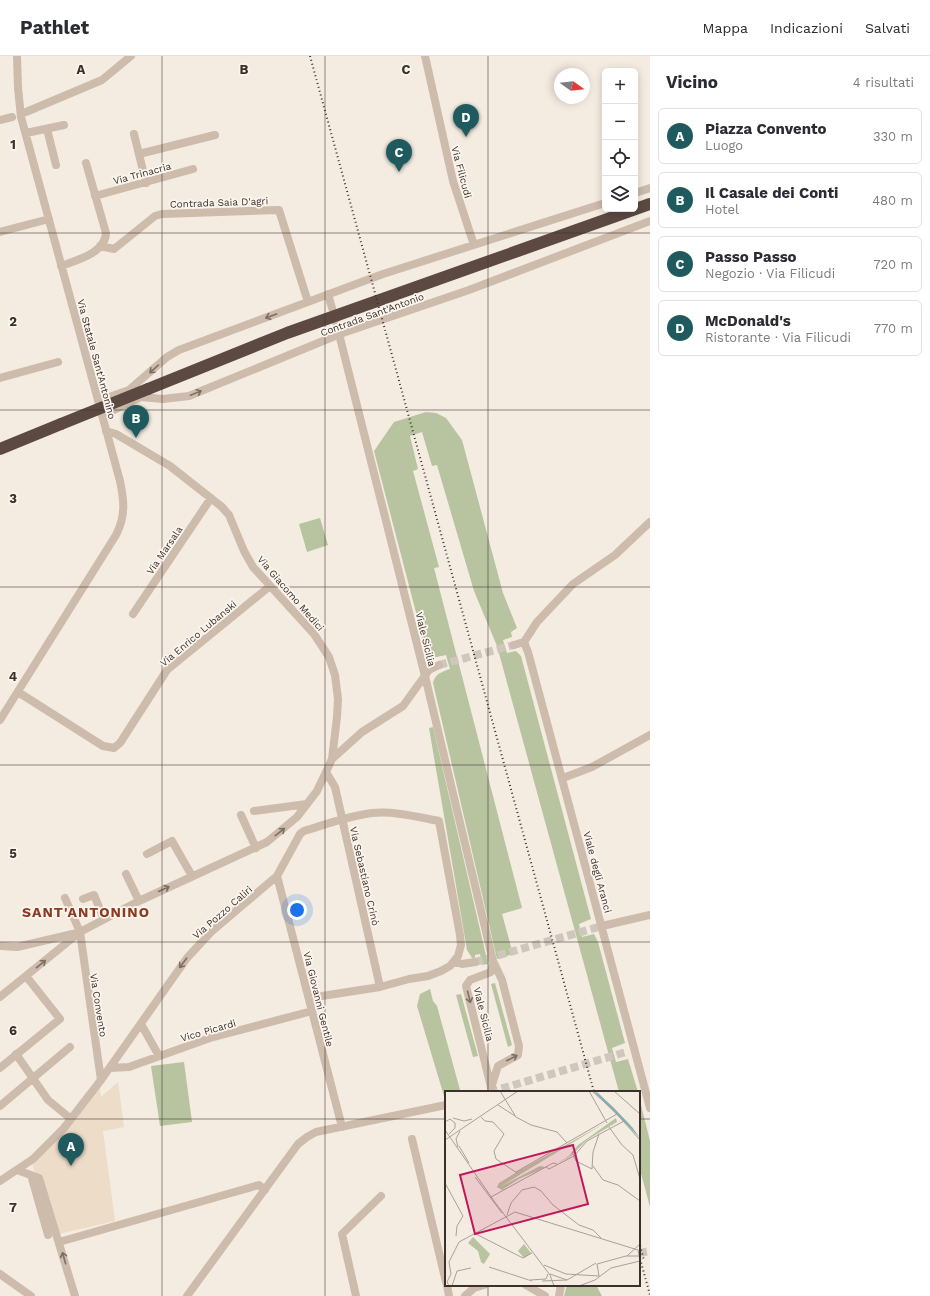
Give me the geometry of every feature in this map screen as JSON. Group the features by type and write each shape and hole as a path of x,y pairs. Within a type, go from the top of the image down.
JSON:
{"highway":[{"path":"0,449 144,389 287,333 650,204"}],"street":[{"name":"Via Statale Sant'Antonino","path":"0,720 116,535 121,524 124,501 26,133 22,113 17,56"},
{"path":"22,113 102,80 131,56"},
{"name":"Via Filicudi","path":"424,56 453,181 474,245"},
{"path":"0,120 12,117"},
{"path":"26,133 64,125"},
{"path":"47,128 56,165"},
{"path":"134,134 146,183"},
{"path":"139,154 215,134"},
{"path":"61,266 86,256 104,242 106,233 86,163"},
{"name":"Via Trinacria","path":"95,196 193,169"},
{"path":"638,192 650,188"},
{"name":"Contrada Sant'Antonio","path":"101,411 105,413 114,411 137,398 167,356 179,350 383,274 602,204"},
{"name":"Contrada Saia D'agri","path":"100,246 114,250 156,216 162,214 279,210 308,302"},
{"path":"0,232 48,219"},
{"name":"Contrada Sant'Antonio","path":"98,401 129,390 144,389 163,399 189,396 340,334 469,290 650,221"},
{"path":"328,294 332,308"},
{"name":"Viale Sicilia","path":"336,322 425,676 493,961 501,977 520,1050 515,1058 503,1062 498,1066 492,1090"},
{"path":"0,378 58,362"},
{"path":"105,429 114,411"},
{"name":"Via Giacomo Medici","path":"0,997 80,932 139,901 256,848 276,835 294,820 317,791 332,759 338,699 333,666 322,644 247,558 229,515 211,498 170,466 105,429"},
{"name":"Via Marsala","path":"133,614 211,498"},
{"path":"514,645 524,642 537,622 573,584 615,555 650,522"},
{"name":"Via Enrico Lubanski","path":"18,692 103,746 114,748 120,742 167,670 270,586"},
{"name":"Viale degli Aranci","path":"524,642 563,778 650,1108"},
{"path":"332,759 362,732 402,706 429,670 439,665"},
{"path":"563,778 592,766 650,735"},
{"name":"Via Sebastiano Crinò","path":"326,772 335,787 380,987"},
{"path":"254,811 307,804"},
{"path":"294,820 304,831 342,819 381,813 416,816 439,822 460,935 460,951 455,962 441,971 428,976 408,979 380,987 309,998"},
{"path":"241,815 256,848"},
{"name":"Via Pozzo Caliri","path":"0,1181 42,1151 72,1119 194,950 211,932 278,876 299,836 304,831"},
{"path":"147,854 172,841 192,876"},
{"path":"126,874 139,901"},
{"name":"Via Giovanni Gentile","path":"278,876 342,1126"},
{"path":"83,899 94,895 104,919"},
{"name":"Via Convento","path":"65,898 80,932 101,1080"},
{"path":"602,926 650,915"},
{"path":"0,946 17,947 80,932"},
{"name":"Viale Sicilia","path":"492,1090 466,986 470,980 490,973 493,968 493,961"},
{"path":"455,962 462,964 475,962"},
{"path":"490,973 495,973 501,977"},
{"path":"0,1068 60,1018 26,976"},
{"name":"Vico Picardi","path":"110,1068 129,1067 210,1038 312,1011"},
{"path":"141,1024 159,1056"},
{"path":"0,1106 70,1047"},
{"path":"626,1052 635,1049"},
{"path":"16,1054 48,1100 72,1119"},
{"path":"187,1296 298,1144 307,1137 316,1132 342,1126 445,1105"},
{"path":"412,1139 445,1278"},
{"path":"17,1170 39,1178 60,1242 75,1296"},
{"path":"31,1175 48,1235"},
{"path":"60,1242 259,1186 265,1190"},
{"path":"356,1296 342,1234 381,1196"},
{"path":"0,1274 31,1296"},
{"path":"447,1286 449,1296"},
{"path":"465,1296 474,1288 481,1286"},
{"path":"528,1286 546,1296"},
{"path":"539,1286 546,1296"},
{"path":"559,1296 561,1286"}],"green space":[{"path":"426,412 436,413 446,418 462,440 503,593 517,628 511,632 512,637 503,640 507,653 516,651 521,656 591,919 579,924 582,937 594,934 598,942 625,1043 612,1048 616,1062 628,1059 638,1091 619,1091 497,646 474,591 437,465 432,466 422,432 410,436 418,469 413,471 439,567 434,568 522,908 502,914 513,954 497,959 433,683 435,677 450,669 446,655 432,658 426,651 374,451 394,422"},
{"path":"320,518 328,545 307,552 299,524"},
{"path":"433,727 488,964 482,965 480,954 475,955 475,959 472,958 467,950 429,728"},
{"path":"495,983 512,1045 508,1047 491,984"},
{"path":"430,989 433,1001 437,1006 460,1090 445,1091 444,1096 417,1006 420,994"},
{"path":"461,994 478,1056 473,1057 456,995"},
{"path":"184,1062 192,1122 160,1126 151,1066"},
{"path":"640,1101 650,1141 650,1207 640,1170"},
{"path":"567,1286 597,1286 602,1296 564,1296"}],"shaded area":[{"path":"98,1078 101,1097 118,1082 124,1127 103,1131 115,1221 54,1235 30,1157 62,1126"}],"tunnel":[{"path":"439,665 514,645"},
{"path":"475,962 602,926"},
{"path":"493,1091 626,1052"},
{"path":"640,1253 650,1251"}],"railway":[{"path":"310,56 594,1091"},
{"path":"640,1246 644,1260"},
{"path":"640,1259 650,1295"}],"place":[{"name":"McDonald's","path":"466,137"},
{"name":"Passo Passo","path":"399,172"},
{"name":"Il Casale dei Conti","path":"136,438"},
{"name":"Piazza Convento","path":"71,1166"}],"district":[{"name":"SANT'ANTONINO","path":"86,912"}]}
